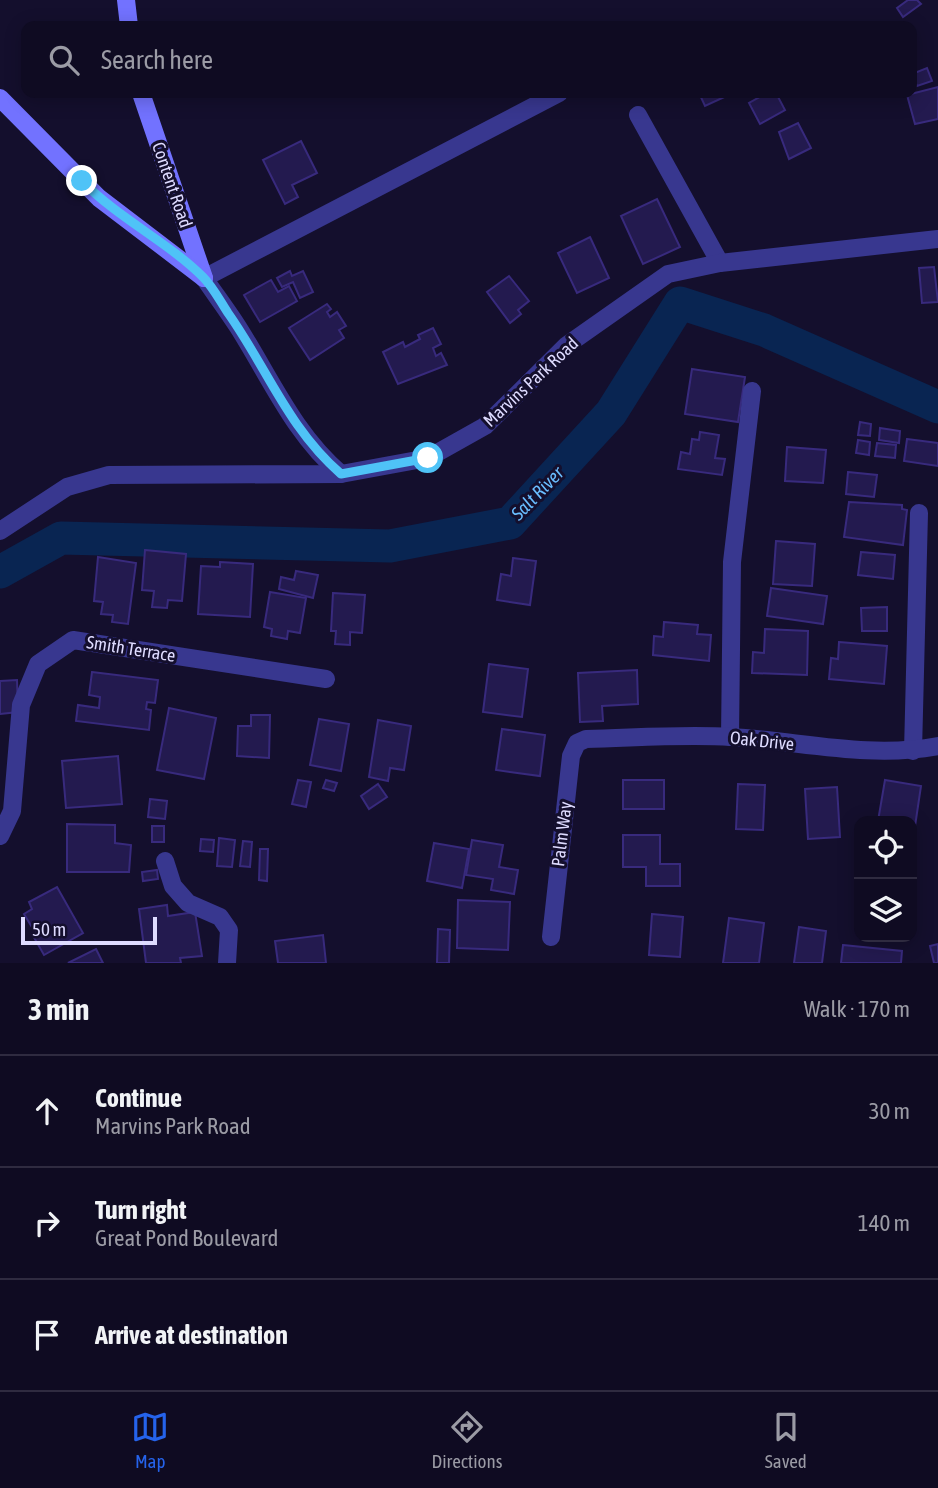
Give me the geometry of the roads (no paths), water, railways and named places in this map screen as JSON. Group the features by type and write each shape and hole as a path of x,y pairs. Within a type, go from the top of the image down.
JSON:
{"street":[{"path":"126,0 128,21"},
{"path":"0,98 99,198 204,278 237,326 300,432 316,453 341,474"},
{"name":"Content Road","path":"143,98 204,278"},
{"path":"204,278 549,98"},
{"path":"638,115 720,264"},
{"name":"Marvins Park Road","path":"0,531 67,487 109,475 341,474 428,458 446,450 496,417 567,345 668,274 720,264 938,239"},
{"path":"730,737 732,562 752,391"},
{"path":"913,751 919,513"},
{"name":"Smith Terrace","path":"0,836 12,811 21,705 38,664 74,640 326,679"},
{"name":"Oak Drive","path":"586,739 730,737 843,750 913,751 938,746"},
{"name":"Palm Way","path":"551,937 571,756 577,743 586,739"},
{"path":"165,861 173,886 188,903 220,917 229,930 227,963"}],"waterway":[{"name":"Salt River","path":"0,572 61,538 390,546 510,523 611,413 680,303 764,330 938,407"}]}
